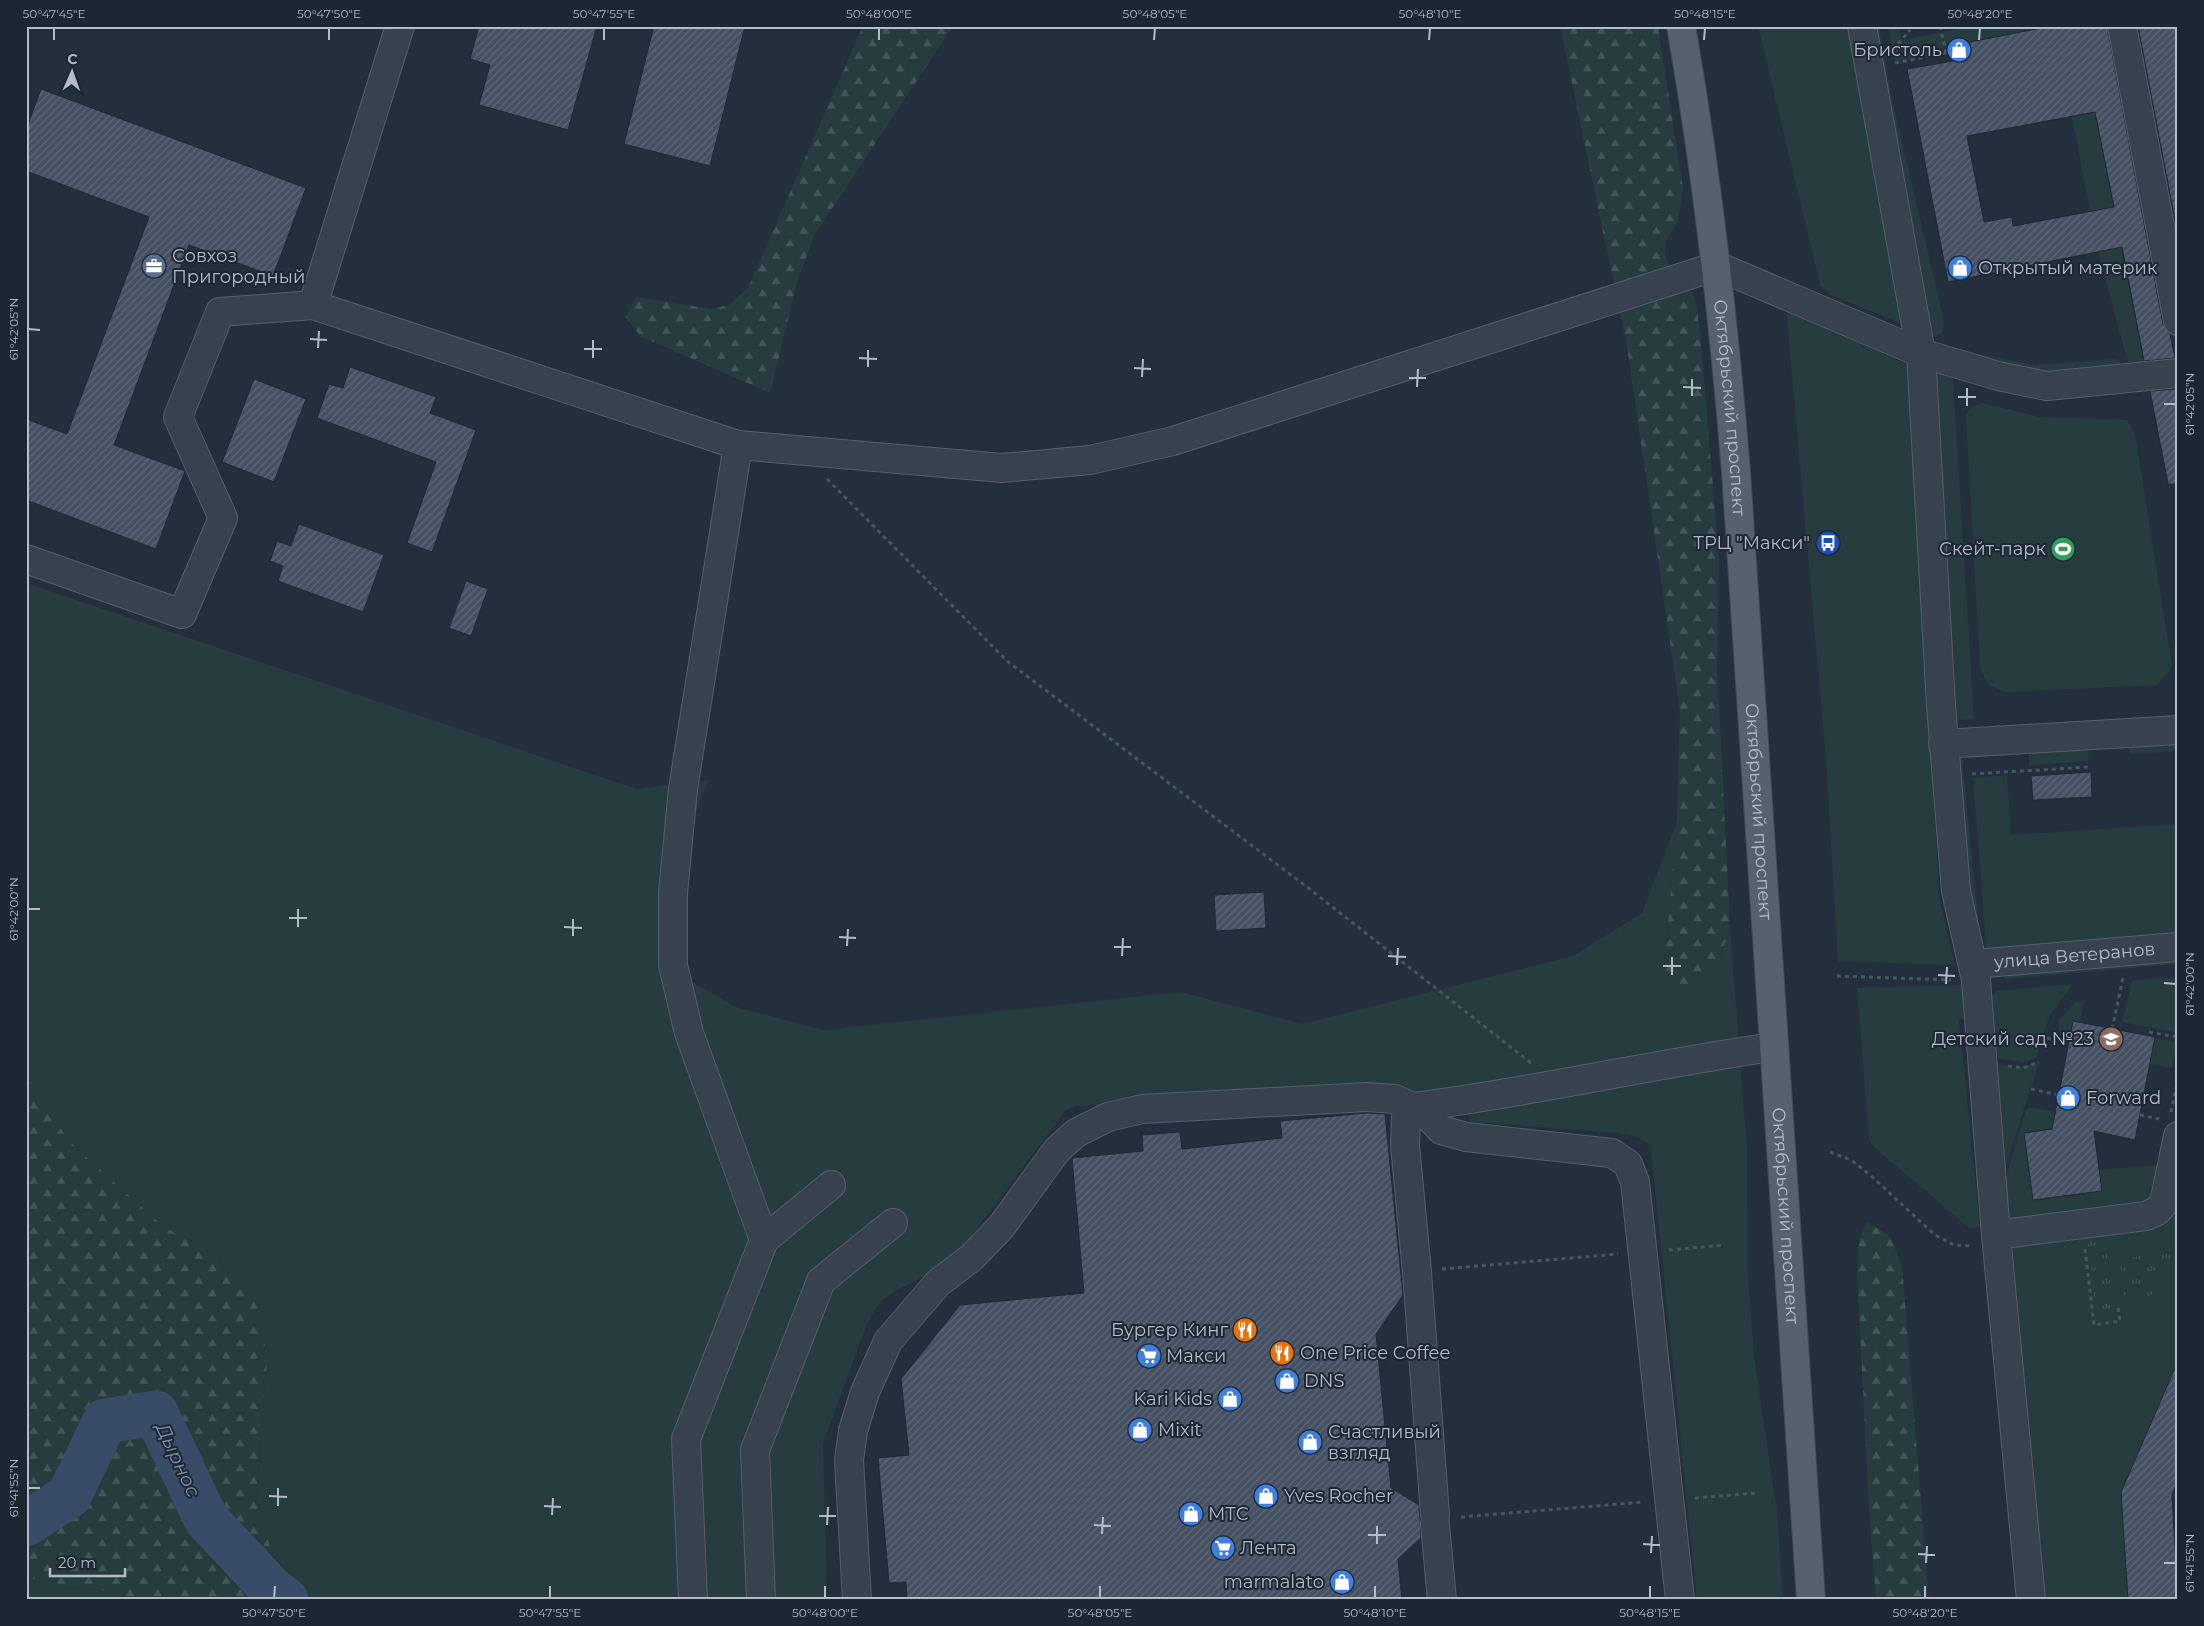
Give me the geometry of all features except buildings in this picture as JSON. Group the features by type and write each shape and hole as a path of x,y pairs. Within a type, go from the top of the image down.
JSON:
{"main road":[{"name":"Октябрьский проспект","path":"1681,26 1707,183 1726,343 1737,482 1811,1600"}],"street":[{"path":"313,305 400,26"},
{"path":"1862,26 1921,353 1943,744 1956,891 1996,1235 2030,1600"},
{"path":"2122,26 2178,321"},
{"path":"26,559 182,614 223,518 178,417 220,312 313,305 738,445 1002,468 1090,460 1173,441 1717,266 1921,353 1998,376 2047,386 2178,373"},
{"path":"738,445 683,789 673,893 673,965 689,1033 764,1240"},
{"path":"1943,744 2178,730"},
{"name":"улица Ветеранов","path":"1966,972 2178,947"},
{"path":"1442,1600 1442,1519 1405,1145 1406,1117 1413,1107 1460,1101 1703,1057 1773,1047"},
{"path":"857,1600 849,1460 854,1431 866,1392 888,1341 938,1283 971,1258 1001,1227 1057,1150 1076,1132 1108,1117 1142,1109 1367,1097 1395,1099 1425,1114 1441,1130 1466,1137 1612,1152 1628,1164 1635,1182 1680,1600"},
{"path":"1996,1235 2146,1216 2158,1211 2164,1203 2170,1126"},
{"path":"693,1600 686,1439 764,1240 831,1185"},
{"path":"761,1600 755,1450 821,1281 893,1222"}],"path":[{"path":"1940,26 1946,53"},
{"path":"1888,56 1910,30"},
{"path":"1890,64 1951,52"},
{"path":"826,478 1007,661 1307,887 1533,1065"},
{"path":"1968,774 2088,767"},
{"path":"1837,976 1966,972"},
{"path":"2112,1029 2123,976"},
{"path":"2149,1032 2178,1037"},
{"path":"2047,1038 2069,1042"},
{"path":"2001,1064 2023,1068 2039,1062"},
{"path":"2140,1115 2170,1126 2178,1078"},
{"path":"2031,1089 2058,1095"},
{"path":"1830,1152 1851,1160 1869,1174 1935,1235 1954,1245 1975,1246 1996,1235"},
{"path":"2082,1224 2094,1324 2120,1321 2118,1307"},
{"path":"1417,1272 1725,1244"},
{"path":"1442,1519 1757,1493"}],"green space":[{"path":"863,26 953,26 814,236 797,282 770,393 640,336 626,317 636,297 711,309 729,305 748,288"},
{"path":"1560,26 1658,26 1683,189 1678,220 1666,242 1665,253 1668,264 1682,284 1691,291 1696,303 1700,333 1719,558 1717,664 1730,927 1724,946 1711,972 1688,991 1677,987 1664,967 1677,821 1680,710 1627,347"},
{"path":"1758,26 1879,26 1892,99 1944,321 1943,331 1936,337 1833,296 1820,285"},
{"path":"1888,26 1899,26 1902,40 1974,26 2051,26 1943,47 1944,52 1895,62"},
{"path":"2054,26 2078,26 2144,363 2133,367 2129,363 2124,348 2098,252"},
{"path":"1786,306 1811,321 1913,367 1939,897 1955,965 1838,961 1826,761"},
{"path":"1951,348 2035,365 2115,359 2119,360 2122,368 2049,376 2018,372"},
{"path":"1930,367 1953,378 1974,719 1950,720"},
{"name":"Скейт-парк","path":"1982,403 2040,417 2127,420 2135,434 2172,665 2168,673 2157,685 2004,692 1989,685 1980,669 1966,415 1972,406"},
{"path":"26,583 637,789 709,780 677,857 675,972 736,1007 823,1030 1181,992 1302,1024 1573,956 1642,913 1677,821 1664,967 1722,954 1730,927 1747,1151 1748,1277 1754,1356 1777,1512 1783,1600 1697,1600 1651,1150 1648,1145 1641,1139 1622,1134 1473,1122 1469,1120 1461,1092 1458,1090 1076,1106 1066,1110 957,1255 931,1273 885,1298 867,1324 823,1443 827,1600 314,1600 270,1553 256,1497 267,1362 224,1259 164,1227 69,1141 26,1076"},
{"path":"2178,741 2178,751 2129,754 2129,743"},
{"path":"2088,747 2089,761 2029,765 2029,751"},
{"path":"1962,758 1980,937 1972,932 1952,759"},
{"path":"2007,775 2011,835 2178,824 2178,944 1987,957 1973,778"},
{"path":"2178,952 2178,964 2005,979 2001,966"},
{"path":"2178,977 2178,1033 2122,1022 2132,981"},
{"path":"2073,984 2050,1015 2036,1058 2023,1062 1996,1058 1991,998 1997,991"},
{"path":"1967,985 1968,1018 1959,1020 1980,1227 1969,1228 1874,1147 1869,1139 1857,988"},
{"path":"2075,1002 2082,1003 2083,1009 2080,1022 2073,1021 2071,1034 2059,1030 2059,1020"},
{"path":"2155,1037 2177,1043 2172,1068 2150,1064"},
{"path":"2039,1062 2002,1178 1993,1063 2017,1068"},
{"path":"26,1076 69,1141 164,1227 224,1259 260,1310 267,1362 256,1497 273,1558 314,1600 119,1600 112,1591 68,1588 26,1577"},
{"path":"2030,1107 2055,1112 2052,1129 2024,1133 2033,1200 2102,1191 2099,1170 2158,1165 2150,1204 2008,1224 2006,1177 2026,1110"},
{"path":"2167,1214 2178,1214 2178,1361 2128,1476 2128,1600 2045,1600 2013,1256 2014,1246"},
{"path":"1867,1222 1890,1236 1902,1266 1929,1600 1876,1600 1869,1509 1857,1273 1859,1240"},
{"path":"2106,1234 2116,1319 2097,1321 2087,1235"},
{"path":"2175,1251 2150,1298 2124,1301 2120,1259"},
{"path":"26,1577 68,1588 112,1591 119,1600 26,1600"}],"waterway":[{"name":"Дырнос","path":"26,1524 69,1496 105,1421 156,1413 206,1519 271,1588 286,1600"}],"place":[{"name":"Бристоль","path":"1959,50"},
{"name":"Совхоз Пригородный","path":"154,266"},
{"name":"Открытый материк","path":"1960,268"},
{"name":"ТРЦ \"Макси\"","path":"1828,543"},
{"name":"Скейт-парк","path":"2063,549"},
{"name":"Детский сад №23","path":"2111,1039"},
{"name":"Forward","path":"2068,1098"},
{"name":"Бургер Кинг","path":"1245,1330"},
{"name":"One Price Coffee","path":"1282,1353"},
{"name":"Макси","path":"1149,1356"},
{"name":"DNS","path":"1287,1381"},
{"name":"Kari Kids","path":"1230,1399"},
{"name":"Mixit","path":"1140,1430"},
{"name":"Счастливый взгляд","path":"1310,1442"},
{"name":"Yves Rocher","path":"1266,1496"},
{"name":"МТС","path":"1191,1514"},
{"name":"Лента","path":"1223,1548"},
{"name":"marmalato","path":"1342,1582"}]}
